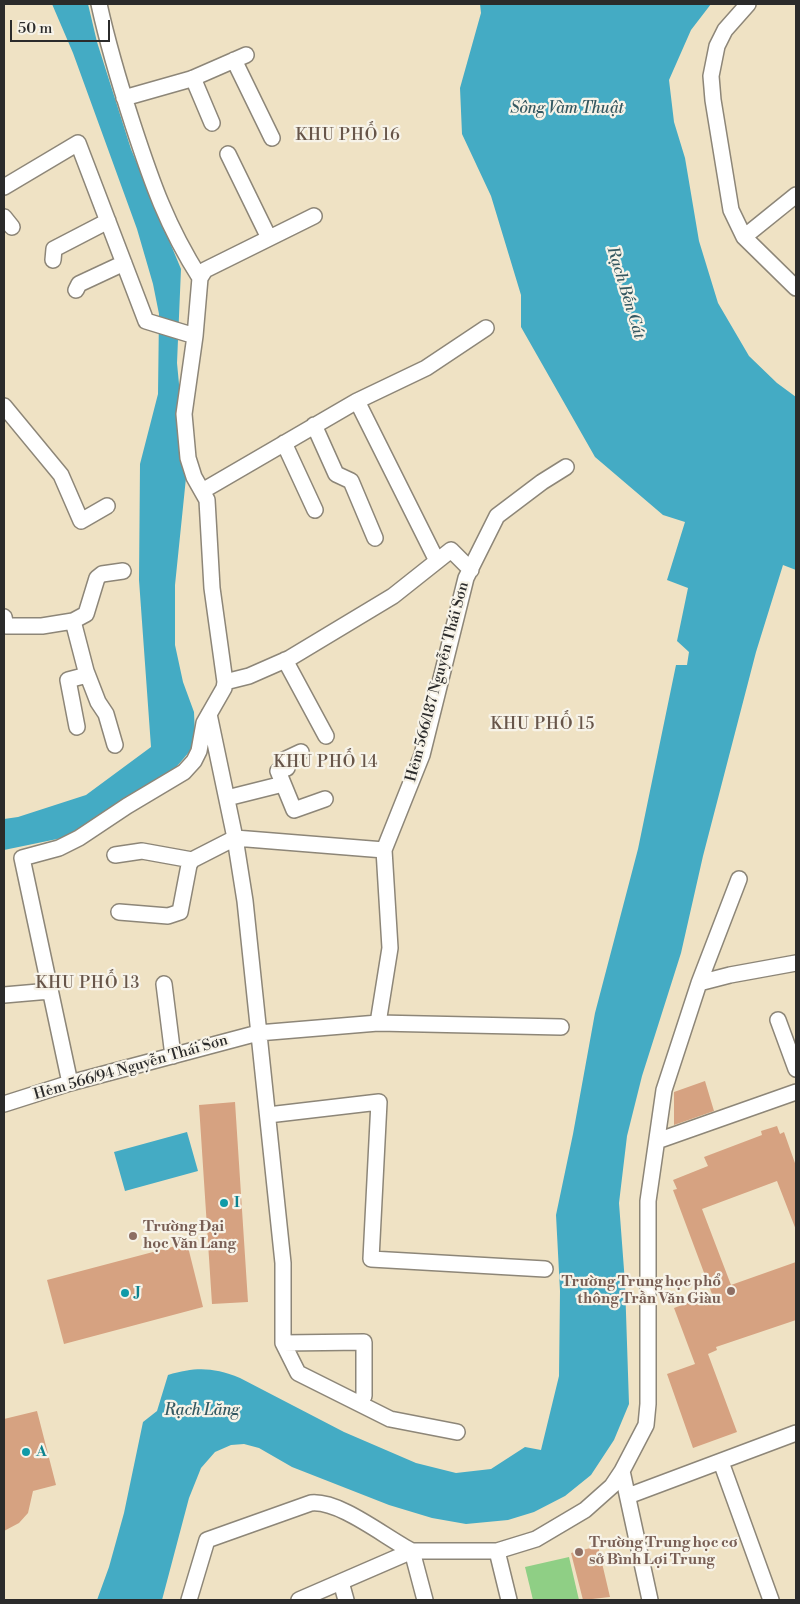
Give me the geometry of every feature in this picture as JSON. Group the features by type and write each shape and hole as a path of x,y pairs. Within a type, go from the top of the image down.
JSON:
{"street":[{"path":"99,4 124,98 163,213 181,249 200,278"},
{"path":"748,4 725,30 718,46 711,76 713,100 731,210 744,237 796,288"},
{"path":"124,98 193,78 240,57 272,138"},
{"path":"193,78 212,123"},
{"path":"4,187 78,143 146,321 195,336"},
{"path":"228,154 269,238"},
{"path":"744,237 796,195"},
{"path":"70,1084 22,858 59,848 79,838 127,806 184,772 194,761 199,751 204,723 209,712 219,700 225,682 212,588 209,515 204,490 194,477 188,458 184,414 195,336 200,278 205,270 314,216"},
{"path":"54,260 54,249 108,221"},
{"path":"76,290 79,284 124,263"},
{"path":"204,490 357,401 426,368 486,328"},
{"path":"357,401 436,559"},
{"path":"4,406 61,475 81,521 107,506"},
{"path":"314,425 336,474 351,481 375,538"},
{"path":"284,443 315,510"},
{"name":"Hẻm 566/187 Nguyễn Thái Sơn","path":"378,1023 390,948 384,850 422,755 436,692 471,570 497,516 542,482 566,467"},
{"path":"225,682 249,676 285,660 393,596 436,559 451,550 471,570"},
{"path":"4,617 6,626 42,626 73,621 86,614 97,578 102,574 123,571"},
{"path":"73,621 87,676 106,714 115,745"},
{"path":"285,660 326,736"},
{"path":"77,726 68,680 87,676"},
{"path":"209,712 235,838 245,901 284,1263 284,1343 298,1373 390,1419 456,1432"},
{"path":"301,752 284,760 287,768 278,772 294,810 325,799"},
{"path":"227,798 283,784"},
{"path":"119,912 168,916 180,912 189,865 192,860 235,838 384,850"},
{"path":"114,855 142,852 192,860"},
{"path":"299,1600 412,1551 497,1551 536,1539 585,1510 612,1486 622,1471 646,1424 648,1404 648,1201 664,1090 699,983 738,879"},
{"path":"699,983 730,975 796,963"},
{"path":"164,984 173,1056"},
{"path":"4,996 50,991"},
{"path":"778,1020 796,1069"},
{"path":"258,1033 378,1023 561,1027"},
{"name":"Hẻm 566/94 Nguyễn Thái Sơn","path":"4,1104 258,1033"},
{"path":"656,1141 796,1092"},
{"path":"268,1115 379,1102 371,1260 546,1269"},
{"path":"284,1343 364,1342 364,1396"},
{"path":"628,1496 796,1433"},
{"path":"721,1462 771,1600"},
{"path":"622,1471 650,1600"},
{"path":"189,1600 207,1540 316,1502 355,1517 412,1551 424,1600"},
{"path":"497,1551 510,1600"},
{"path":"341,1582 346,1600"}],"green space":[{"path":"569,1557 579,1600 533,1600 525,1567"}],"water":[{"path":"52,4 88,4 97,42 131,149 181,269 177,363 187,468 175,585 175,645 183,682 194,712 195,736 190,751 172,772 135,797 62,838 4,850 4,819 18,817 86,795 151,747 139,580 140,464 158,394 159,314 153,284 137,229 73,53"},
{"path":"480,4 711,4 691,30 669,80 674,122 685,158 699,241 718,303 749,356 777,383 796,397 796,570 783,565 756,652 703,856 681,953 642,1076 627,1136 619,1203 625,1283 629,1404 614,1440 591,1475 565,1496 534,1512 508,1520 466,1524 432,1518 389,1505 292,1467 259,1448 244,1444 231,1445 215,1452 201,1468 189,1498 162,1600 97,1600 109,1567 124,1513 143,1422 157,1411 168,1375 204,1369 230,1374 344,1432 416,1463 456,1473 491,1469 525,1447 541,1450 559,1376 560,1291 556,1215 595,1013 638,849 676,665 687,665 689,652 677,641 688,588 667,580 685,522 663,515 595,457 521,327 521,295 491,196 462,134 460,88 481,13"},
{"path":"187,1132 198,1171 125,1191 114,1152"}],"building":[{"path":"705,1081 714,1111 674,1125 674,1092"},
{"name":"I","path":"235,1102 248,1302 212,1304 199,1105"},
{"path":"777,1126 780,1134 784,1132 796,1166 796,1230 777,1181 702,1209 731,1285 796,1262 796,1320 716,1347 717,1350 708,1354 737,1432 693,1448 667,1374 695,1364 674,1308 712,1294 673,1190 677,1189 673,1180 708,1166 704,1157 762,1135 761,1131"},
{"name":"J","path":"187,1243 203,1307 64,1344 47,1280"},
{"name":"A","path":"37,1411 56,1485 33,1491 28,1513 19,1523 4,1531 4,1419"},
{"path":"598,1546 610,1597 583,1600 571,1553"}],"place":[{"name":"I","path":"224,1203"},
{"name":"Trường Đại học Văn Lang","path":"133,1236"},
{"name":"Trường Trung học phổ thông Trần Văn Giàu","path":"731,1291"},
{"name":"J","path":"125,1293"},
{"name":"A","path":"26,1452"},
{"name":"Trường Trung học cơ sở Bình Lợi Trung","path":"579,1552"}],"district":[{"name":"KHU PHỐ 16","path":"348,136"},
{"name":"KHU PHỐ 15","path":"543,725"},
{"name":"KHU PHỐ 14","path":"326,763"},
{"name":"KHU PHỐ 13","path":"88,984"}],"water label":[{"name":"Sông Vàm Thuật","path":"567,109"},
{"name":"Rạch Bến Cát","path":"625,293"},
{"name":"Rạch Lăng","path":"202,1411"}]}
